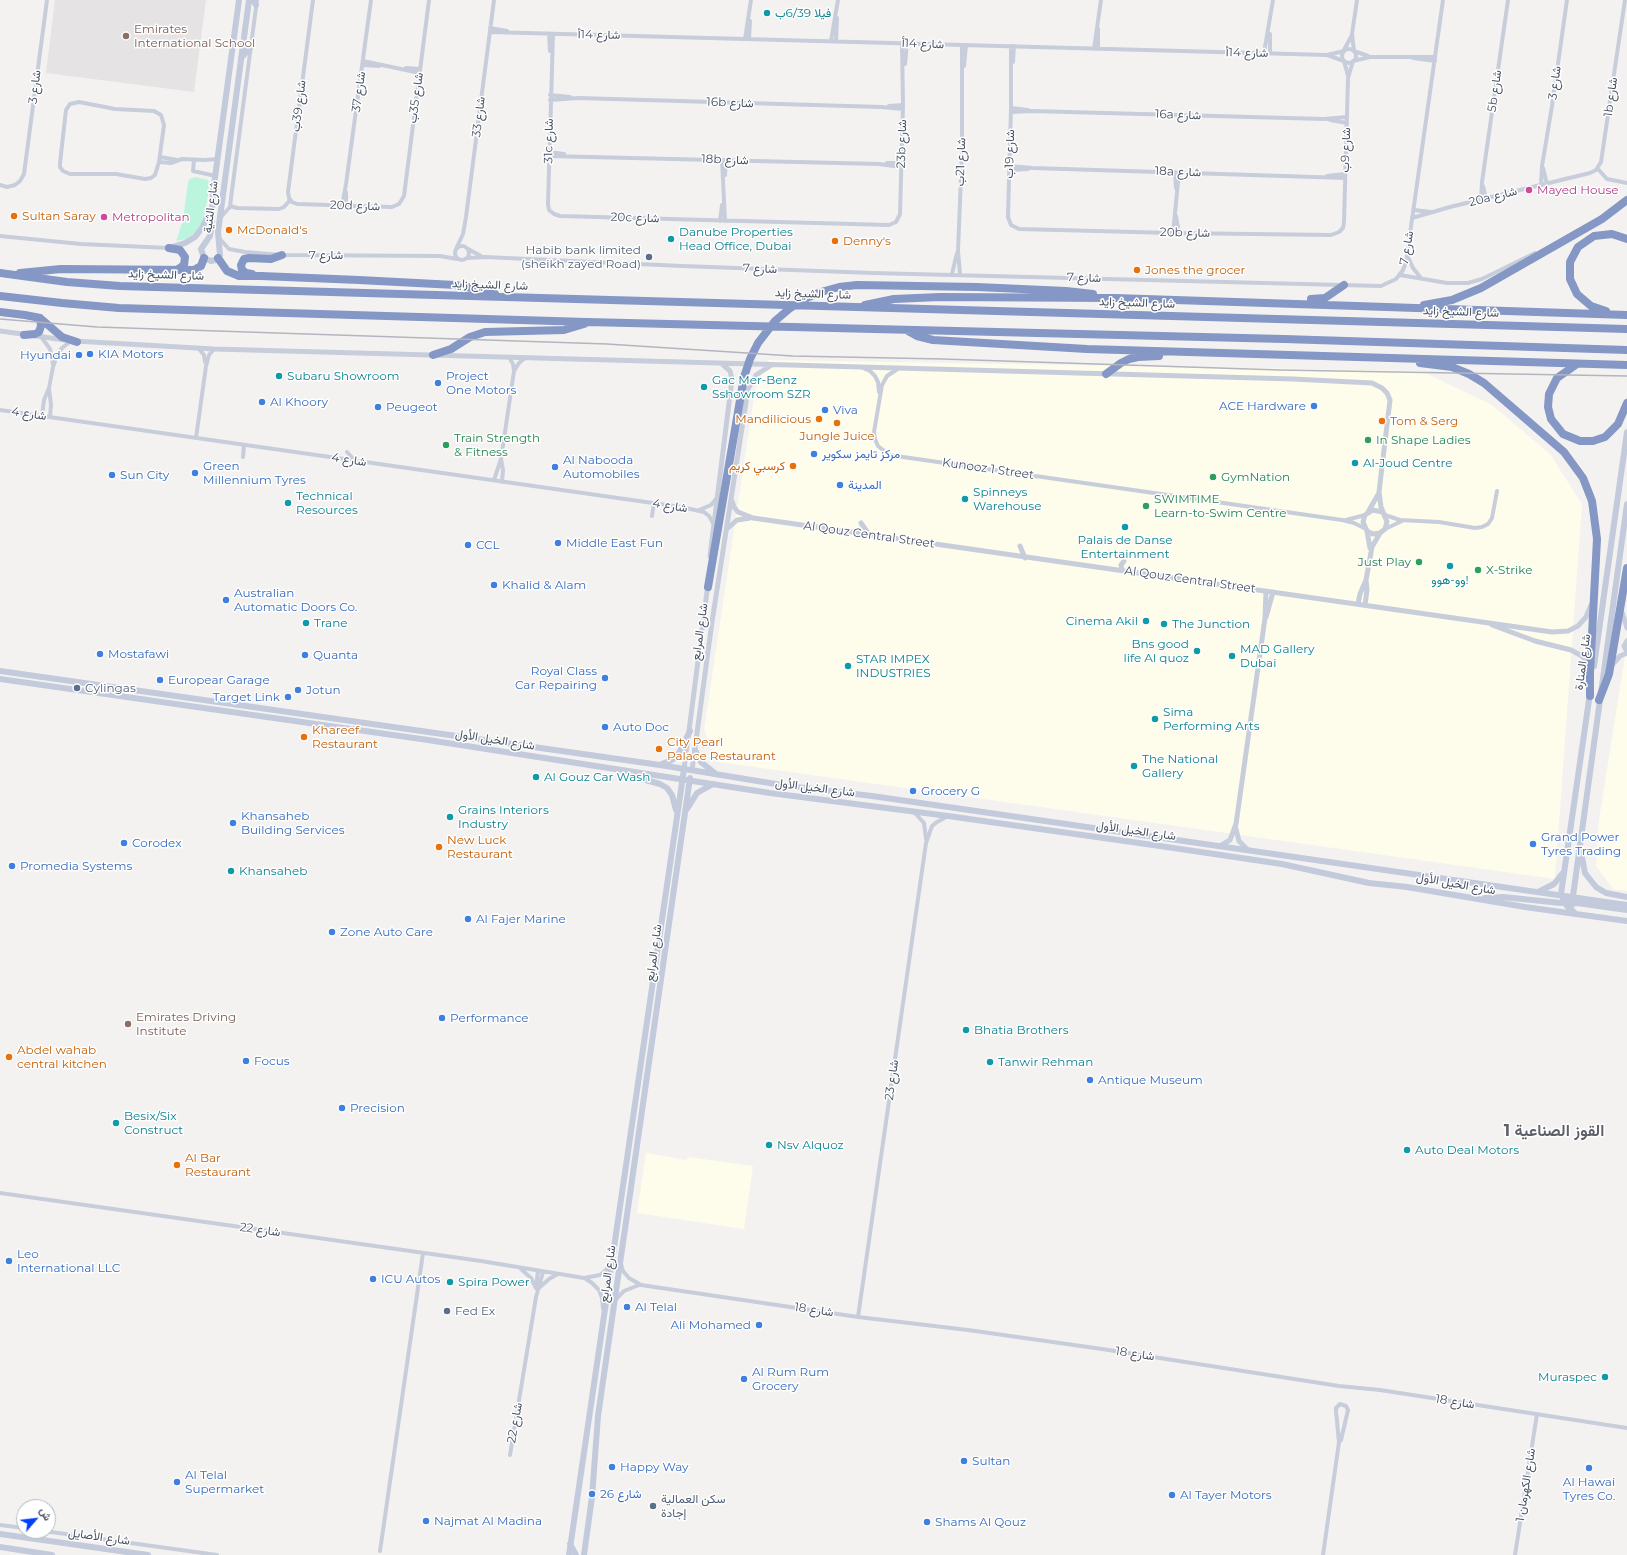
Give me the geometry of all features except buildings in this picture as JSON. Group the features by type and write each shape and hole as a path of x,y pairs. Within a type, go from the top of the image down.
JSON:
{"highway":[{"path":"1405,307 1442,302 1472,293 1611,213 1627,200"},
{"path":"1624,314 1595,308 1580,298 1572,284 1569,268 1575,252 1583,243 1594,236 1612,234 1627,239"},
{"path":"169,248 180,250 185,257 184,265 177,270"},
{"path":"261,276 244,272 241,268 243,261 249,258 269,259 282,255"},
{"path":"14,275 28,271 61,269 197,269 202,265 204,258"},
{"path":"218,258 227,271 235,275 463,286 478,289 501,297"},
{"name":"شارع الشيخ زايد","path":"0,272 67,282 120,286 1627,329"},
{"path":"708,587 746,368 758,343 775,321 789,309 804,299 830,289 857,284 977,287 1078,292 1115,298"},
{"path":"1278,303 1295,299 1325,298 1344,285"},
{"path":"0,296 119,308 587,322 1284,339 1627,350"},
{"path":"856,307 894,299 933,297 1115,298 1405,307 1449,310 1624,314"},
{"path":"0,312 40,318 62,337 74,341"},
{"path":"24,335 39,332 41,326 40,318"},
{"path":"433,355 447,351 470,337 485,332 564,330 587,322"},
{"path":"908,330 918,336 933,340 1087,349 1372,358 1463,359 1627,366"},
{"path":"1106,374 1121,363 1134,358 1191,356 1208,353"},
{"path":"1372,358 1443,366 1469,374 1490,388 1564,452 1583,478 1590,493 1594,510 1597,544 1593,599 1590,696"},
{"path":"1577,364 1557,378 1549,394 1549,413 1554,425 1563,434 1580,441 1593,441 1605,437 1618,424 1627,403"},
{"path":"1599,700 1609,674 1627,568"}],"main road":[{"name":"شارع الثنية","path":"204,258 201,249 210,236 218,158 239,0"},
{"name":"شارع الثنية","path":"218,258 220,251 218,237 220,217 249,0"},
{"path":"241,58 251,47"},
{"path":"169,248 181,245 195,237 202,228 212,207"},
{"path":"204,258 211,261 218,258"},
{"name":"شارع المنارة","path":"1561,894 1627,432"},
{"name":"شارع المنارة","path":"1573,896 1627,504"},
{"name":"شارع الخيل الأول","path":"0,671 660,765 718,775 1561,894 1627,905"},
{"name":"شارع الخيل الأول","path":"0,679 428,740 770,793 1153,844 1282,864 1369,883 1407,887 1481,900 1627,921"},
{"path":"660,765 672,760 678,755 690,731"},
{"path":"695,750 701,762 718,775"},
{"name":"شارع المرابع","path":"569,1555 684,769"},
{"name":"شارع المرابع","path":"584,1555 592,1497 597,1427 692,770"},
{"path":"629,772 667,788 674,800 677,817"},
{"path":"686,812 697,794 713,784"},
{"path":"1580,846 1585,873 1592,883 1606,893 1627,897"},
{"path":"1539,892 1554,884 1564,871"},
{"path":"1561,894 1564,902 1577,914"},
{"path":"1481,900 1503,897 1558,903 1569,900 1573,896"},
{"path":"1570,909 1572,904 1577,903 1627,910"},
{"name":"شارع الأصايل","path":"0,1534 148,1555"},
{"path":"564,1555 570,1544"},
{"path":"570,1544 576,1555"},
{"path":"0,1548 52,1555"}],"street":[{"name":"شارع 3","path":"0,185 8,187 15,185 20,181 24,174 46,0"},
{"name":"شارع 39ب","path":"290,200 288,192 313,0"},
{"name":"شارع 37","path":"344,206 371,0"},
{"name":"شارع 35ب","path":"404,196 429,0"},
{"name":"شارع 33","path":"455,250 463,234 494,0"},
{"path":"747,39 752,0"},
{"path":"834,41 836,8 838,0"},
{"path":"1096,49 1097,24 1101,0"},
{"path":"1264,53 1273,0"},
{"path":"1354,61 1356,55 1354,51 1352,34 1357,0"},
{"name":"شارع 7","path":"467,258 485,257 682,266 1382,286 1392,282 1400,275 1405,266 1444,0"},
{"name":"5b شارع","path":"1484,199 1482,182 1508,0"},
{"name":"شارع 3","path":"1541,185 1542,166 1567,0"},
{"name":"1b شارع","path":"1598,169 1601,162 1609,114 1625,0"},
{"path":"220,217 230,206 256,2"},
{"path":"1269,27 1270,53"},
{"name":"شارع 14أ","path":"490,30 551,34 1327,55 1344,51"},
{"name":"31c شارع","path":"551,34 552,60 548,204 551,212 560,216"},
{"path":"1352,34 1342,56 1344,61 1348,63 1370,57 1435,59"},
{"name":"23b شارع","path":"899,216 902,165 904,43"},
{"name":"شارع 21ب","path":"960,274 958,251 964,45"},
{"name":"شارع 19ب","path":"1013,46 1011,72 1008,217 1011,225 1019,229"},
{"path":"1344,51 1350,49 1370,57"},
{"name":"شارع 14أ","path":"1327,55 1344,61"},
{"name":"شارع 9ب","path":"1344,61 1348,78 1344,222"},
{"name":"شارع 9ب","path":"1348,78 1354,61"},
{"path":"363,63 420,71"},
{"name":"16b شارع","path":"550,98 903,107"},
{"path":"76,102 115,109 157,112 163,117 164,122 160,159 155,174 148,179 108,174 65,173 60,167 60,163 67,108 72,103 76,102"},
{"name":"16a شارع","path":"1011,110 1324,119 1347,117"},
{"name":"16a شارع","path":"1324,119 1347,123"},
{"name":"18b شارع","path":"549,154 572,156 902,165"},
{"path":"160,159 172,163 177,160 184,159 207,160 218,158"},
{"path":"194,160 193,171 216,176"},
{"path":"722,221 724,197 724,160"},
{"name":"شارع 3","path":"1542,166 1547,184"},
{"name":"18a شارع","path":"1009,168 1323,177 1345,176"},
{"path":"1598,169 1606,179 1627,183"},
{"name":"20a شارع","path":"1412,218 1590,173 1598,169"},
{"path":"1173,233 1177,172"},
{"name":"20d شارع","path":"290,200 294,204 392,207 401,202 404,196"},
{"path":"230,206 240,208 279,209 284,207 290,200"},
{"name":"20a شارع","path":"1414,210 1433,212"},
{"path":"1175,211 1179,233"},
{"name":"20c شارع","path":"560,216 889,225 896,222 899,216"},
{"name":"20b شارع","path":"1019,229 1331,235 1336,234 1341,230 1344,222"},
{"name":"شارع 33","path":"463,234 467,248"},
{"path":"0,236 81,244 169,248"},
{"name":"شارع 7","path":"218,237 225,246 231,250 282,255 440,256 457,259"},
{"path":"1400,275 1452,284 1473,282 1538,252 1557,245"},
{"path":"460,246 467,248 469,254 467,258 464,260 457,259 454,255 455,250 460,246"},
{"name":"شارع 7","path":"467,248 485,257"},
{"name":"شارع 7","path":"440,256 455,250"},
{"name":"شارع 21ب","path":"952,274 958,251"},
{"path":"1407,254 1413,268 1422,278"},
{"path":"0,332 74,341 199,349 1293,379 1372,383 1380,386 1387,392 1390,403 1379,492 1387,522 1383,531 1374,534 1366,530"},
{"path":"42,338 48,345 51,352 53,368"},
{"path":"42,416 44,400 59,352 74,341"},
{"path":"199,349 204,355 206,366"},
{"path":"196,438 206,366 209,355 214,349"},
{"path":"502,482 502,459 514,371 513,364 508,357"},
{"path":"514,371 519,363 526,358"},
{"path":"719,363 730,371 732,382"},
{"name":"شارع المرابع","path":"692,770 712,622 732,501 748,389 756,375 771,365"},
{"name":"Kunooz 1 Street","path":"861,367 868,369 875,376 878,382 879,396"},
{"name":"Kunooz 1 Street","path":"899,368 887,376 882,385 879,396 874,436 878,446 889,455 1342,520 1354,523 1366,530"},
{"path":"732,382 737,378 743,380 747,384 748,389"},
{"name":"شارع المرابع","path":"684,769 708,587 713,523 732,382"},
{"path":"49,388 51,405 50,417"},
{"name":"شارع 4","path":"0,410 699,510 707,514 713,523"},
{"path":"243,457 244,445"},
{"path":"347,452 355,461"},
{"path":"494,480 502,459"},
{"path":"1366,514 1373,510 1405,520 1482,527 1488,524 1492,518 1497,491"},
{"path":"1371,551 1363,522 1379,492"},
{"name":"شارع 4","path":"699,510 711,505 716,499"},
{"name":"Al Qouz Central Street","path":"732,501 738,512 754,518 870,536 1122,570 1552,632 1568,631 1578,626 1584,621 1588,614 1593,599"},
{"path":"652,516 654,503"},
{"name":"Kunooz 1 Street","path":"1342,520 1351,519 1366,514"},
{"name":"Al Qouz Central Street","path":"727,532 729,526 737,520 754,518"},
{"path":"1358,604 1360,594 1366,580 1371,551 1375,540 1383,531 1395,523 1405,520"},
{"path":"861,524 870,536"},
{"path":"1020,546 1025,558"},
{"path":"1122,570 1121,565 1124,561"},
{"path":"1365,605 1367,595 1366,580"},
{"path":"1219,846 1230,840 1236,824 1266,618 1266,591"},
{"path":"1266,618 1273,592"},
{"path":"1621,604 1623,619 1627,628"},
{"name":"Al Qouz Central Street","path":"1484,621 1535,641 1571,650 1582,656 1590,666"},
{"path":"1609,674 1613,662 1620,656 1627,653 1624,646 1627,641"},
{"name":"شارع 23","path":"858,1317 926,843 926,829 924,823 913,812"},
{"name":"شارع 23","path":"926,843 932,826 948,816"},
{"path":"1236,824 1238,837 1248,850"},
{"name":"شارع 22","path":"0,1193 423,1253 584,1278 600,1275 608,1268 612,1261"},
{"path":"380,1551 423,1253"},
{"name":"شارع 18","path":"620,1262 623,1271 629,1278 641,1285 858,1317 968,1330 1169,1359 1340,1386 1380,1390 1627,1428"},
{"path":"519,1267 528,1274 538,1288 558,1274"},
{"name":"شارع 22","path":"510,1455 541,1271"},
{"path":"584,1278 595,1285 600,1292 603,1322"},
{"path":"615,1301 628,1289 641,1285"},
{"path":"1322,1555 1339,1442 1336,1411 1338,1406 1343,1404 1348,1408 1348,1410 1341,1440 1339,1442"},
{"name":"شارع الكهرمان 1","path":"1515,1555 1537,1414"},
{"path":"0,1525 16,1527"},
{"path":"56,1533 217,1555"}],"shaded area":[{"name":"Emirates International School","path":"55,0 206,0 194,92 46,73"},
{"path":"769,360 1421,371 1492,405 1550,454 1582,504 1555,879 719,762 704,730 755,391"},
{"path":"1627,643 1627,891 1613,889 1596,866 1599,820"},
{"path":"646,1153 686,1160 688,1157 753,1166 744,1229 637,1213"}],"green space":[{"path":"195,177 208,180 209,182 204,219 195,233 186,239 176,241 183,220 188,182 190,179"}],"railway":[{"path":"0,319 97,327 607,344 793,356 942,359 1280,370 1627,376"}],"place":[{"name":"فيلا 6/39ب","path":"767,13"},
{"name":"Emirates International School","path":"126,36"},
{"name":"Mayed House","path":"1529,190"},
{"name":"Sultan Saray","path":"14,216"},
{"name":"Metropolitan","path":"104,217"},
{"name":"McDonald's","path":"229,230"},
{"name":"Danube Properties Head Office, Dubai","path":"671,239"},
{"name":"Denny's","path":"835,241"},
{"name":"Habib bank limited (sheikh zayed Road)","path":"649,257"},
{"name":"Jones the grocer","path":"1137,270"},
{"name":"KIA Motors","path":"90,354"},
{"name":"Hyundai","path":"79,355"},
{"name":"Subaru Showroom","path":"279,376"},
{"name":"Project One Motors","path":"438,383"},
{"name":"Gac Mer-Benz Sshowroom SZR","path":"704,387"},
{"name":"Al Khoory","path":"262,402"},
{"name":"ACE Hardware","path":"1314,406"},
{"name":"Peugeot","path":"378,407"},
{"name":"Viva","path":"825,410"},
{"name":"Mandilicious","path":"819,419"},
{"name":"Tom & Serg","path":"1382,421"},
{"name":"Jungle Juice","path":"837,423"},
{"name":"In Shape Ladies","path":"1368,440"},
{"name":"Train Strength & Fitness","path":"446,445"},
{"name":"مركز تايمز سكوير","path":"814,454"},
{"name":"Al-Joud Centre","path":"1355,463"},
{"name":"كرسبي كريم","path":"793,466"},
{"name":"Al Nabooda Automobiles","path":"555,467"},
{"name":"Green Millennium Tyres","path":"195,473"},
{"name":"Sun City","path":"112,475"},
{"name":"GymNation","path":"1213,477"},
{"name":"المدينة","path":"840,485"},
{"name":"Spinneys Warehouse","path":"965,499"},
{"name":"Technical Resources","path":"288,503"},
{"name":"SWIMTIME Learn-to-Swim Centre","path":"1146,506"},
{"name":"Palais de Danse Entertainment","path":"1125,527"},
{"name":"Middle East Fun","path":"558,543"},
{"name":"CCL","path":"468,545"},
{"name":"Just Play","path":"1419,562"},
{"name":"وو-هوو!","path":"1450,566"},
{"name":"X-Strike","path":"1478,570"},
{"name":"Khalid & Alam","path":"494,585"},
{"name":"Australian Automatic Doors Co.","path":"226,600"},
{"name":"Cinema Akil","path":"1146,621"},
{"name":"Trane","path":"306,623"},
{"name":"The Junction","path":"1164,624"},
{"name":"Bns good life Al quoz","path":"1197,651"},
{"name":"Mostafawi","path":"100,654"},
{"name":"Quanta","path":"305,655"},
{"name":"MAD Gallery Dubai","path":"1232,656"},
{"name":"STAR IMPEX INDUSTRIES","path":"848,666"},
{"name":"Royal Class Car Repairing","path":"605,678"},
{"name":"Europear Garage","path":"160,680"},
{"name":"Cylingas","path":"77,688"},
{"name":"Jotun","path":"298,690"},
{"name":"Target Link","path":"288,697"},
{"name":"Sima Performing Arts","path":"1155,719"},
{"name":"Auto Doc","path":"605,727"},
{"name":"Khareef Restaurant","path":"304,737"},
{"name":"City Pearl Palace Restaurant","path":"659,749"},
{"name":"The National Gallery","path":"1134,766"},
{"name":"Al Gouz Car Wash","path":"536,777"},
{"name":"Grocery G","path":"913,791"},
{"name":"Grains Interiors Industry","path":"450,817"},
{"name":"Khansaheb Building Services","path":"233,823"},
{"name":"Corodex","path":"124,843"},
{"name":"Grand Power Tyres Trading","path":"1533,844"},
{"name":"New Luck Restaurant","path":"439,847"},
{"name":"Promedia Systems","path":"12,866"},
{"name":"Khansaheb","path":"231,871"},
{"name":"Al Fajer Marine","path":"468,919"},
{"name":"Zone Auto Care","path":"332,932"},
{"name":"Performance","path":"442,1018"},
{"name":"Emirates Driving Institute","path":"128,1024"},
{"name":"Bhatia Brothers","path":"966,1030"},
{"name":"Abdel wahab central kitchen","path":"9,1057"},
{"name":"Focus","path":"246,1061"},
{"name":"Tanwir Rehman","path":"990,1062"},
{"name":"Antique Museum","path":"1090,1080"},
{"name":"Precision","path":"342,1108"},
{"name":"Besix/Six Construct","path":"116,1123"},
{"name":"Nsv Alquoz","path":"769,1145"},
{"name":"Auto Deal Motors","path":"1407,1150"},
{"name":"Al Bar Restaurant","path":"177,1165"},
{"name":"Leo International LLC","path":"9,1261"},
{"name":"ICU Autos","path":"373,1279"},
{"name":"Spira Power","path":"450,1282"},
{"name":"Al Telal","path":"627,1307"},
{"name":"Fed Ex","path":"447,1311"},
{"name":"Ali Mohamed","path":"759,1325"},
{"name":"Muraspec","path":"1605,1377"},
{"name":"Al Rum Rum Grocery","path":"744,1379"},
{"name":"Sultan","path":"964,1461"},
{"name":"Happy Way","path":"612,1467"},
{"name":"Al Hawai Tyres Co.","path":"1589,1468"},
{"name":"Al Telal Supermarket","path":"177,1482"},
{"name":"شارع 26","path":"592,1494"},
{"name":"Al Tayer Motors","path":"1172,1495"},
{"name":"سكن العمالية إجادة","path":"653,1506"},
{"name":"Najmat Al Madina","path":"426,1521"},
{"name":"Shams Al Qouz","path":"927,1522"}],"district":[{"name":"القوز الصناعية 1","path":"1554,1131"}]}
